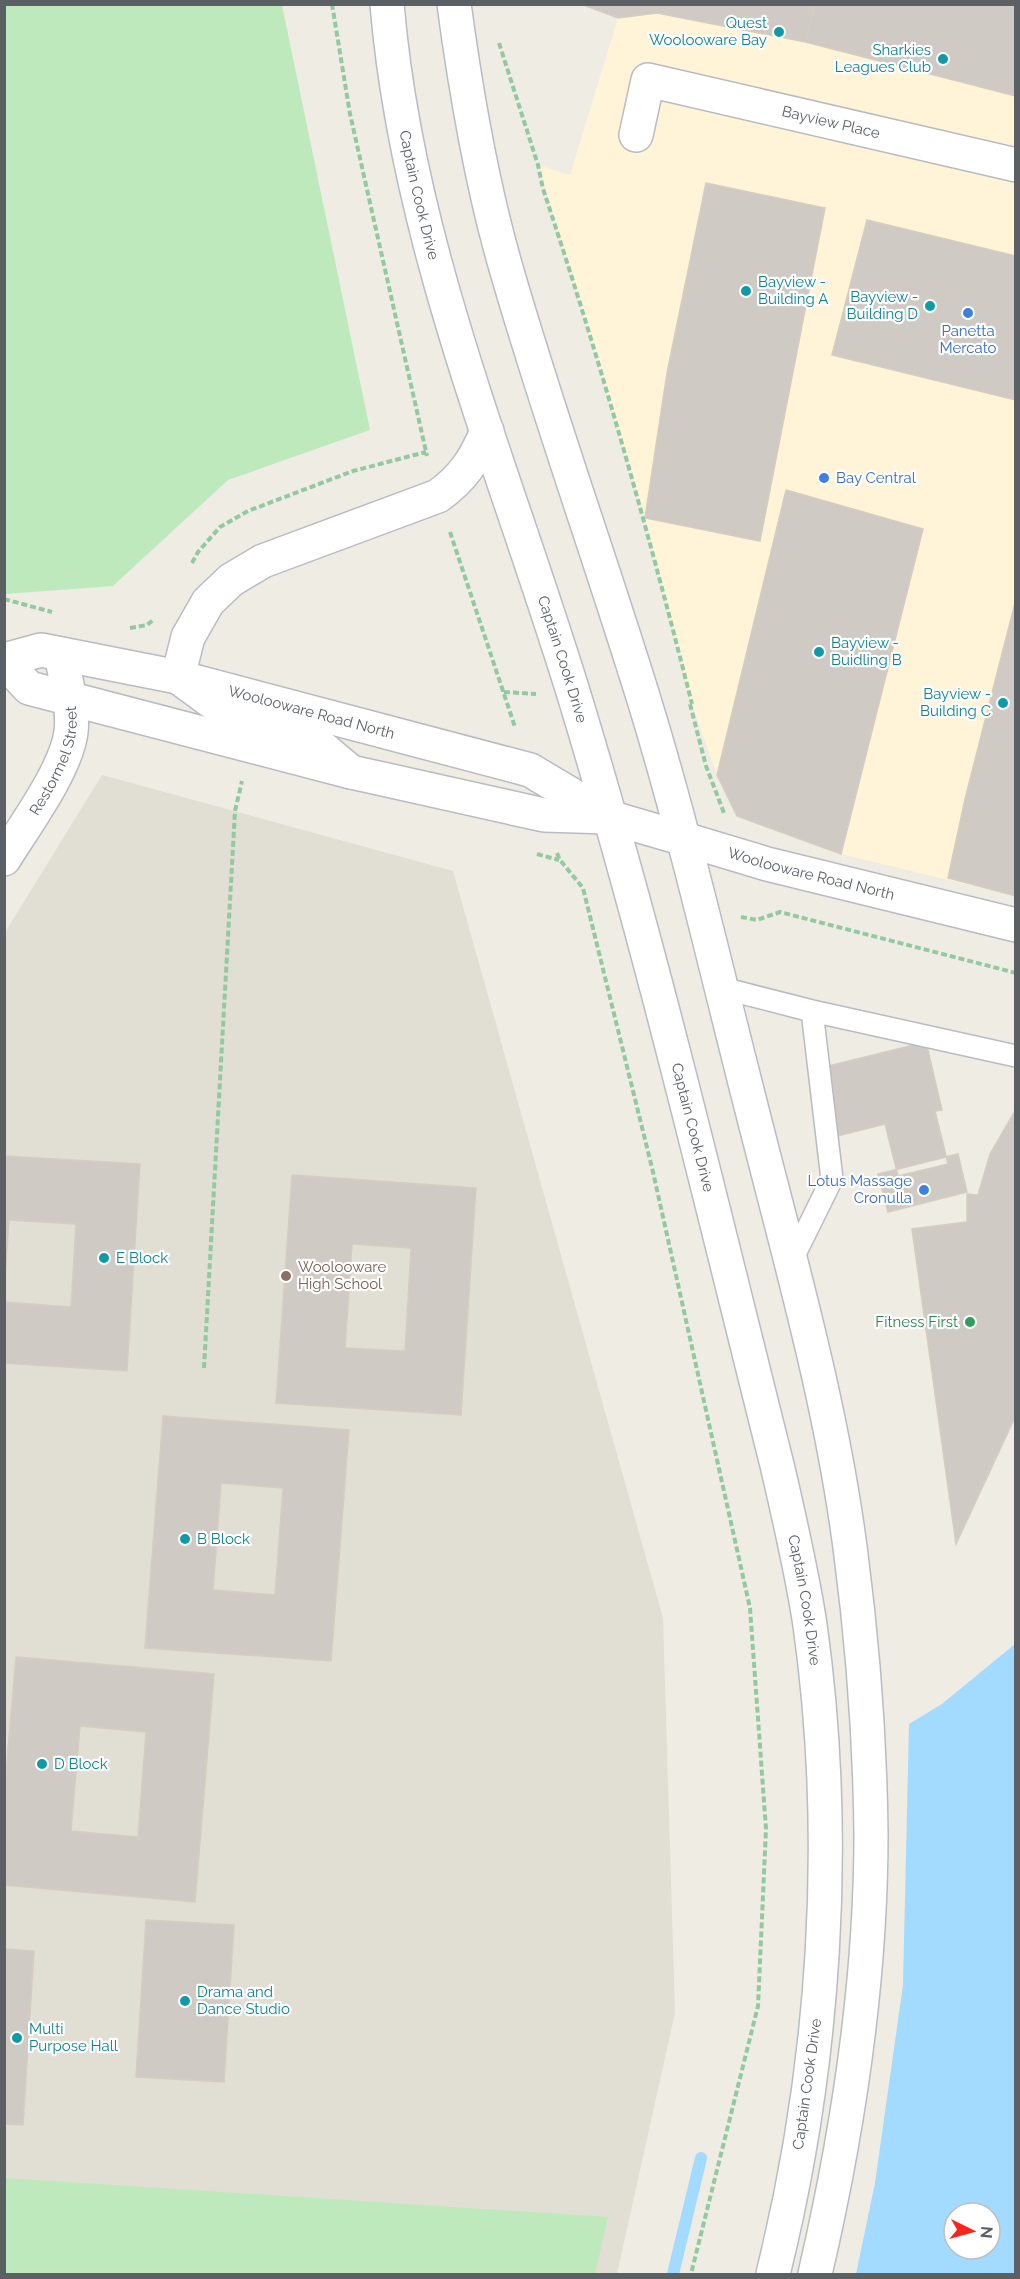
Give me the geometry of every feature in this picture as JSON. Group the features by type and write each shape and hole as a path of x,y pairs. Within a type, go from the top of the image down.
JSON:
{"main road":[{"name":"Captain Cook Drive","path":"387,4 404,129 422,214 447,311 574,695 609,817 778,1469 796,1548 812,1649 824,1797 822,1945 802,2127 773,2274"},
{"path":"454,4 464,80 489,200 506,267 644,701 684,839 700,909 723,988 792,1260 823,1398 851,1550 865,1683 871,1839 861,1990 852,2072 841,2149 815,2274"},
{"name":"Bayview Place","path":"636,135 648,80 1016,165"},
{"path":"351,772 313,740 291,730 223,710 178,677 188,637 208,602 231,580 263,561 438,496 464,474 474,460 487,431"},
{"name":"Woolooware Road North","path":"609,817 544,815 351,772 69,699 29,688 4,660 41,650 178,677 530,770 609,817 777,866 1016,925"},
{"name":"Restormel Street","path":"4,859 61,765 71,734 69,699 61,654"}],"lane":[{"path":"723,988 812,1011 1016,1056"},
{"path":"792,1260 832,1179 812,1011"}],"path":[{"path":"332,4 350,114 438,496 514,725"},
{"path":"497,36 538,165 543,189 595,345 645,518 692,704"},
{"path":"204,1368 236,811 243,780"},
{"path":"560,860 583,888 655,1183 751,1619 766,1829 758,2007 691,2274"},
{"path":"583,888 631,897"},
{"path":"700,909 757,920 780,912 1016,972"}],"shaded area":[{"name":"Bay Central","path":"657,13 805,42 1015,96 1015,896 841,854 737,816 717,775 692,704 645,518 538,165 570,175 618,18"},
{"name":"Woolooware High School","path":"102,775 453,871 663,1618 675,2013 617,2274 5,2274 4,934"}],"green space":[{"path":"5,4 282,5 370,430 228,480 113,586 5,594"},
{"path":"4,2178 608,2217 595,2274 5,2274"}],"water":[{"path":"1015,1644 1015,2274 856,2274 875,2183 903,1985 909,1724 942,1704"}],"building":[{"name":"Quest Woolooware Bay","path":"581,4 815,4 805,42 657,13 618,18"},
{"name":"Sharkies Leagues Club","path":"815,4 1016,4 1016,96 805,42"},
{"name":"Bayview - Building A","path":"706,183 825,208 760,541 645,518 667,373"},
{"name":"Bayview - Building D","path":"867,220 1016,256 1016,400 832,355"},
{"name":"Bayview - Buidling B","path":"786,490 923,529 841,854 737,816 717,775"},
{"name":"Bayview - Building C","path":"1016,599 1016,896 948,878 965,799"},
{"path":"926,1042 942,1110 935,1111 948,1164 898,1176 885,1124 837,1136 820,1068"},
{"name":"Fitness First","path":"1016,1109 1016,1415 956,1544 912,1229 967,1222 967,1194 978,1195 990,1154"},
{"path":"958,1154 967,1192 888,1212 878,1174"},
{"name":"E Block","path":"4,1156 140,1164 127,1371 4,1363 4,1302 71,1307 76,1224 9,1220 4,1293"},
{"path":"292,1175 476,1188 461,1415 276,1403","holes":["352,1244 411,1248 405,1351 345,1348"]},
{"name":"B Block","path":"163,1416 349,1430 331,1661 145,1648","holes":["221,1483 283,1488 275,1595 213,1590"]},
{"name":"D Block","path":"16,1657 214,1674 195,1902 4,1885 4,1796","holes":["80,1726 146,1732 138,1837 71,1831"]},
{"name":"Drama and Dance Studio","path":"146,1920 234,1925 224,2082 136,2077"},
{"name":"Multi Purpose Hall","path":"4,1949 34,1951 23,2125 4,2124"}],"waterway":[{"path":"673,2274 701,2158"}],"place":[{"name":"Quest Woolooware Bay","path":"779,32"},
{"name":"Sharkies Leagues Club","path":"943,59"},
{"name":"Bayview - Building A","path":"746,291"},
{"name":"Bayview - Building D","path":"930,306"},
{"name":"Panetta Mercato","path":"968,313"},
{"name":"Bay Central","path":"824,478"},
{"name":"Bayview - Buidling B","path":"819,652"},
{"name":"Bayview - Building C","path":"1003,703"},
{"name":"Lotus Massage Cronulla","path":"924,1190"},
{"name":"E Block","path":"104,1258"},
{"name":"Woolooware High School","path":"286,1276"},
{"name":"Fitness First","path":"970,1322"},
{"name":"B Block","path":"185,1539"},
{"name":"D Block","path":"42,1764"},
{"name":"Drama and Dance Studio","path":"185,2001"},
{"name":"Multi Purpose Hall","path":"17,2038"}]}
